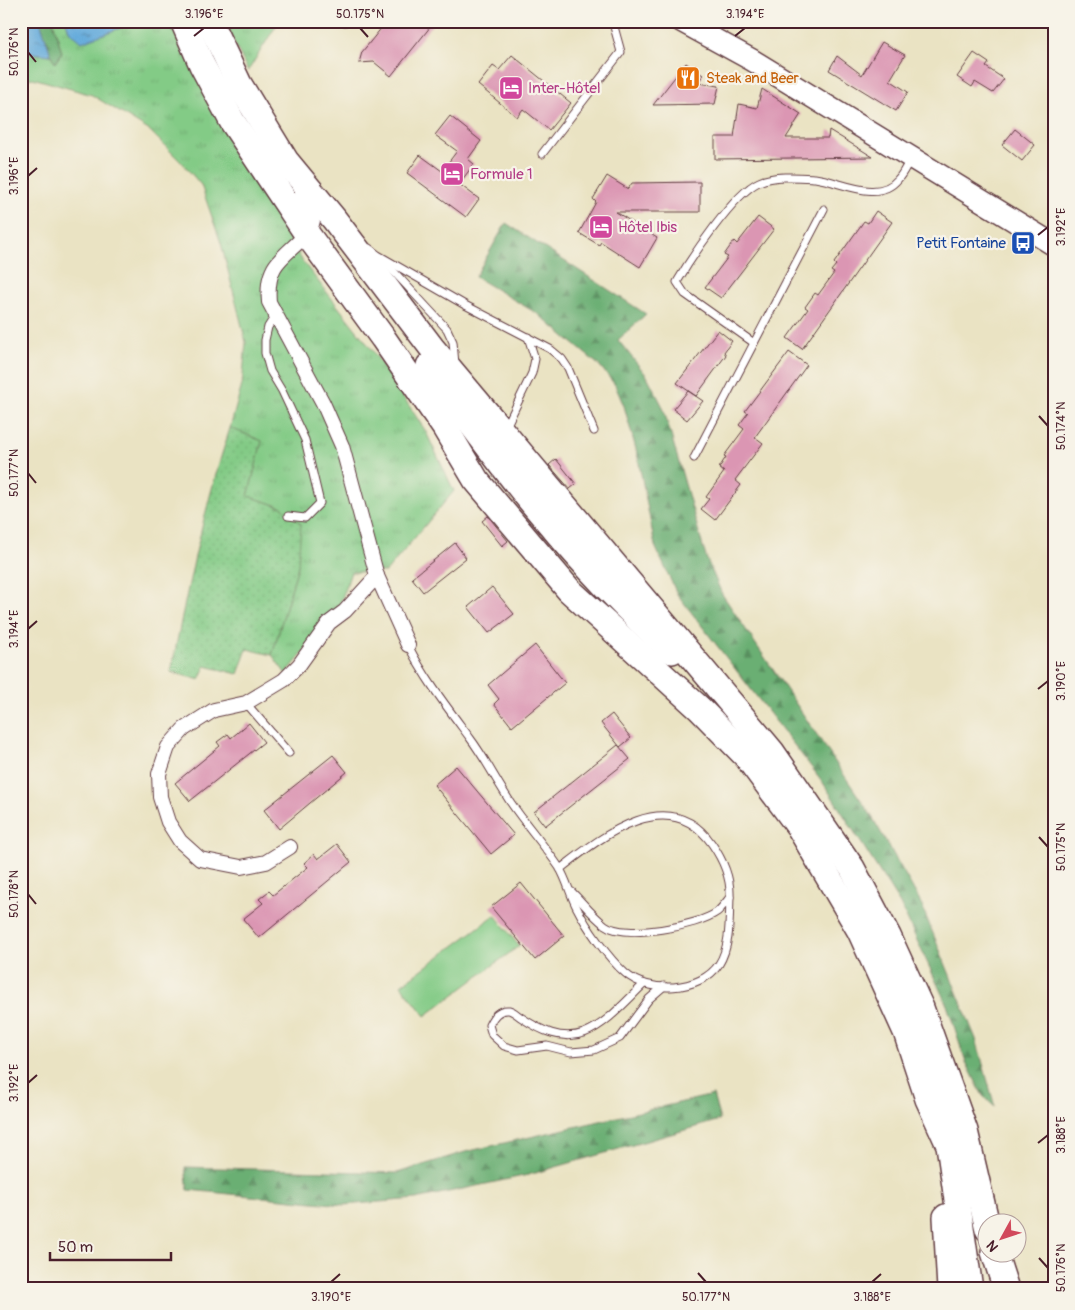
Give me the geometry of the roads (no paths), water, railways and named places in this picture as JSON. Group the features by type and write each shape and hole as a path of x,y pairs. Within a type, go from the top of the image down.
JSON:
{"highway":[{"path":"182,21 202,66 232,121 307,234 383,338 445,428 476,480 569,590 700,709 747,757 799,827 860,931 906,1032 952,1124 971,1208 980,1289"},
{"path":"209,21 239,84 286,161 334,219 432,348 772,752 852,868 888,936 921,1008 949,1145 970,1289"},
{"path":"334,219 391,314 483,442 506,470 586,566 632,615 739,711"},
{"path":"938,1094 965,1132 984,1212"},
{"path":"938,1094 948,1230 950,1289"},
{"path":"997,1262 1006,1289"}],"main road":[{"path":"681,21 752,60 1054,245"},
{"path":"695,21 752,60"}],"street":[{"path":"286,161 314,216 307,234 285,253 274,268 268,287 269,302 323,402 342,446 377,576 408,645"},
{"path":"290,847 266,862 241,867 200,859 180,841 168,822 160,796 159,774 168,747 184,729 214,710 246,703 284,680 300,665 329,623 345,611 377,576"}],"lane":[{"path":"542,154 621,52 612,22"},
{"path":"754,342 685,294 678,282 740,196 759,182 782,177 816,178 875,191 887,187 898,180 912,157"},
{"path":"694,458 824,209"},
{"path":"334,219 378,255 447,329 453,342 457,376"},
{"path":"378,255 465,305 528,337 562,359 594,430"},
{"path":"275,316 268,327 264,353 270,371 282,391 305,440 320,503 305,518 288,516"},
{"path":"504,432 532,373 535,358 528,337"},
{"path":"408,645 424,677 472,739 511,803 560,869 577,909 609,955 626,973 644,984 664,986 688,985 707,976 718,965 724,954 729,926 730,897 727,873 721,858 709,840 694,825 671,817 646,817 628,823 606,835 560,869"},
{"path":"246,703 289,753"},
{"path":"568,888 606,926 620,930 653,931 702,920 718,911 730,897"},
{"path":"644,984 606,1020 583,1033 560,1036 544,1031 511,1010 501,1011 493,1017 489,1025 492,1035 504,1046 518,1050 547,1046 571,1052 594,1050 620,1038 649,999 664,986"}],"water":[{"path":"21,21 40,21 51,55 21,52"},
{"path":"66,21 121,21 123,27 82,42 69,31"}],"place":[{"name":"Steak and Beer","path":"688,78"},
{"name":"Inter-Hôtel","path":"511,88"},
{"name":"Formule 1","path":"452,174"},
{"name":"Hôtel Ibis","path":"601,227"},
{"name":"Petit Fontaine","path":"1023,243"}]}
